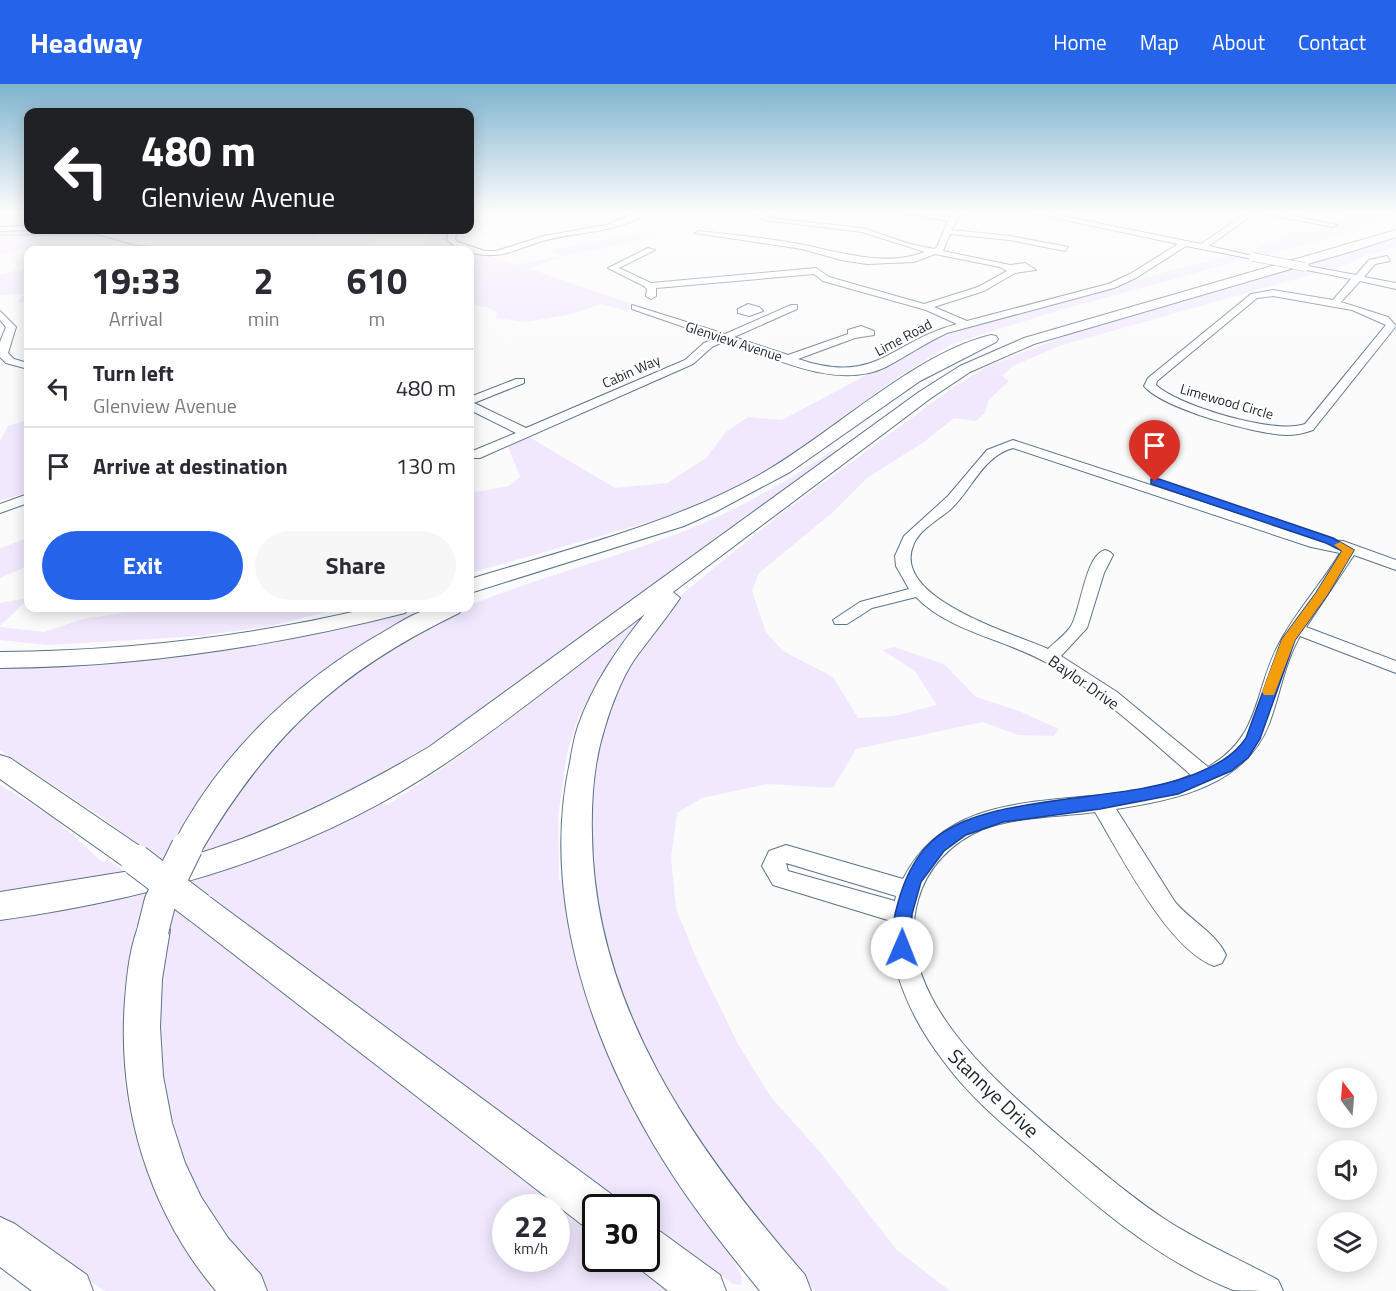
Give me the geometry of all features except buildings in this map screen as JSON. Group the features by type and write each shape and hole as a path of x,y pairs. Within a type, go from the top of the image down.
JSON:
{"highway":[{"path":"1123,299 1234,269"},
{"path":"0,906 96,893 214,863 272,843 365,799 453,744 935,388 988,358 1066,328 1276,269"},
{"path":"474,585 677,522 777,473 929,368 1002,335"},
{"path":"474,598 554,567 668,529 677,522"},
{"path":"752,523 667,600 627,648 609,678 586,738 578,777 574,852 584,919 607,1001 633,1066 678,1147 732,1223 789,1291"},
{"path":"0,660 85,659 199,648 310,629 380,612"},
{"path":"245,1291 200,1234 173,1185 149,1117 143,1084 140,1032 147,956 160,902 188,847 233,773 291,710 359,656 443,612"},
{"path":"0,765 136,860 582,1198"},
{"path":"0,1239 36,1268 71,1291"},
{"path":"660,1258 704,1291"}],"street":[{"path":"619,269 650,286 713,281 756,273 816,272 831,281 924,307 965,324"},
{"path":"924,307 990,285 1011,269"},
{"name":"Lime Road","path":"833,371 872,368 920,341 965,324 1112,286 1144,269"},
{"path":"1310,269 1336,281 1359,278 1396,286"},
{"path":"1334,304 1367,269"},
{"path":"1316,300 1336,281"},
{"name":"Glenview Avenue","path":"650,286 651,295 635,307 788,359 833,371"},
{"name":"Limewood Circle","path":"1278,294 1316,300 1378,315 1387,319 1392,327 1306,429 1293,431 1269,429 1171,401 1156,394 1150,388 1152,380 1254,296 1278,294"},
{"name":"Cabin Way","path":"475,455 689,362 704,348 769,318 802,306"},
{"path":"754,313 769,318"},
{"path":"0,314 11,327 3,347 3,354 10,361 24,365"},
{"path":"788,359 854,335"},
{"path":"474,402 520,381"},
{"path":"474,406 526,434"},
{"path":"841,620 866,605 919,591 903,565 903,554 911,536 953,501 995,450 1008,445 1022,446 1316,544 1349,550 1396,565"},
{"path":"0,509 24,500"},
{"name":"Stannye Drive","path":"1268,1291 1172,1240 1128,1211 988,1093 959,1064 927,1017 916,992 902,948 903,914 910,890 928,856 960,831 1002,816 1178,788 1234,761 1243,754 1253,739 1281,656 1296,629 1349,550"},
{"path":"1050,657 1079,628 1096,573 1105,555"},
{"name":"Baylor Drive","path":"919,591 949,613 1050,657 1096,687 1204,776"},
{"path":"1296,629 1396,667"},
{"path":"1100,802 1167,909 1177,922 1214,955"},
{"path":"903,914 781,878 773,866 777,857 786,854 910,890"}],"shaded area":[{"path":"24,269 24,294 0,295 0,274"},
{"path":"474,269 532,269 632,304 628,311 601,304 573,314 526,322 496,318 497,312 486,307 474,306"},
{"path":"1175,269 1209,269 1050,313 952,344 896,378 763,476 660,519 474,572 474,492 509,486 520,477 508,446 529,437 615,488 667,483 706,458 726,432 748,417 782,420 940,336"},
{"path":"1294,269 1321,272 1059,346 1013,366 1002,376 1009,381 988,401 985,413 976,421 954,418 924,442 867,478 832,513 759,573 752,591 766,632 783,651 833,677 858,718 894,716 937,705 915,671 882,650 894,647 944,664 976,697 1019,711 1059,729 1054,736 1018,735 983,722 856,749 833,788 768,784 702,798 677,813 671,858 676,908 697,960 738,1044 771,1097 820,1152 897,1250 950,1291 815,1291 714,1166 635,1039 598,934 582,820 607,697 646,631 687,590 782,513 955,386 990,365 1094,325"},
{"path":"24,294 24,302 18,302"},
{"path":"24,421 24,493 0,501 0,441 8,426"},
{"path":"834,449 838,450 678,565 602,624 464,722 410,757 355,787 271,826 260,837 194,859 224,800 296,711 440,617 457,612 474,612 474,604 691,528 754,498 795,475"},
{"path":"24,539 24,568 0,578 0,548"},
{"path":"24,599 24,603 0,626 0,603"},
{"path":"129,612 326,612 271,626 200,636 48,645 0,640 0,627 44,632 83,619"},
{"path":"401,612 426,612 383,633 334,664 165,865 100,816 0,750 0,666 367,620"},
{"path":"638,614 644,616 611,662 579,715 567,753 558,817 559,880 565,880 603,1031 634,1111 734,1262 742,1277 741,1285 733,1284 660,1230 660,1194 611,1194 188,883 262,857 378,802 388,805 463,754"},
{"path":"0,785 53,817 102,862 108,860 133,877 0,897"},
{"path":"151,893 134,951 127,986 123,1029 124,1070 129,1109 152,1183 189,1255 212,1291 105,1291 41,1249 0,1216 0,918 93,905"},
{"path":"174,909 540,1194 492,1194 492,1272 570,1272 570,1218 582,1227 582,1272 641,1272 666,1291 263,1291 181,1169 153,1057 167,934 170,934"}],"slow traffic":[{"path":"1269,692 1289,639 1322,594 1349,550 1340,545"}],"route":[{"path":"902,948 903,914 914,879 928,856 960,831 1002,816 1155,794 1178,788 1226,767 1243,754 1253,739 1289,639 1322,594 1349,550 1329,540 1155,482"}]}
